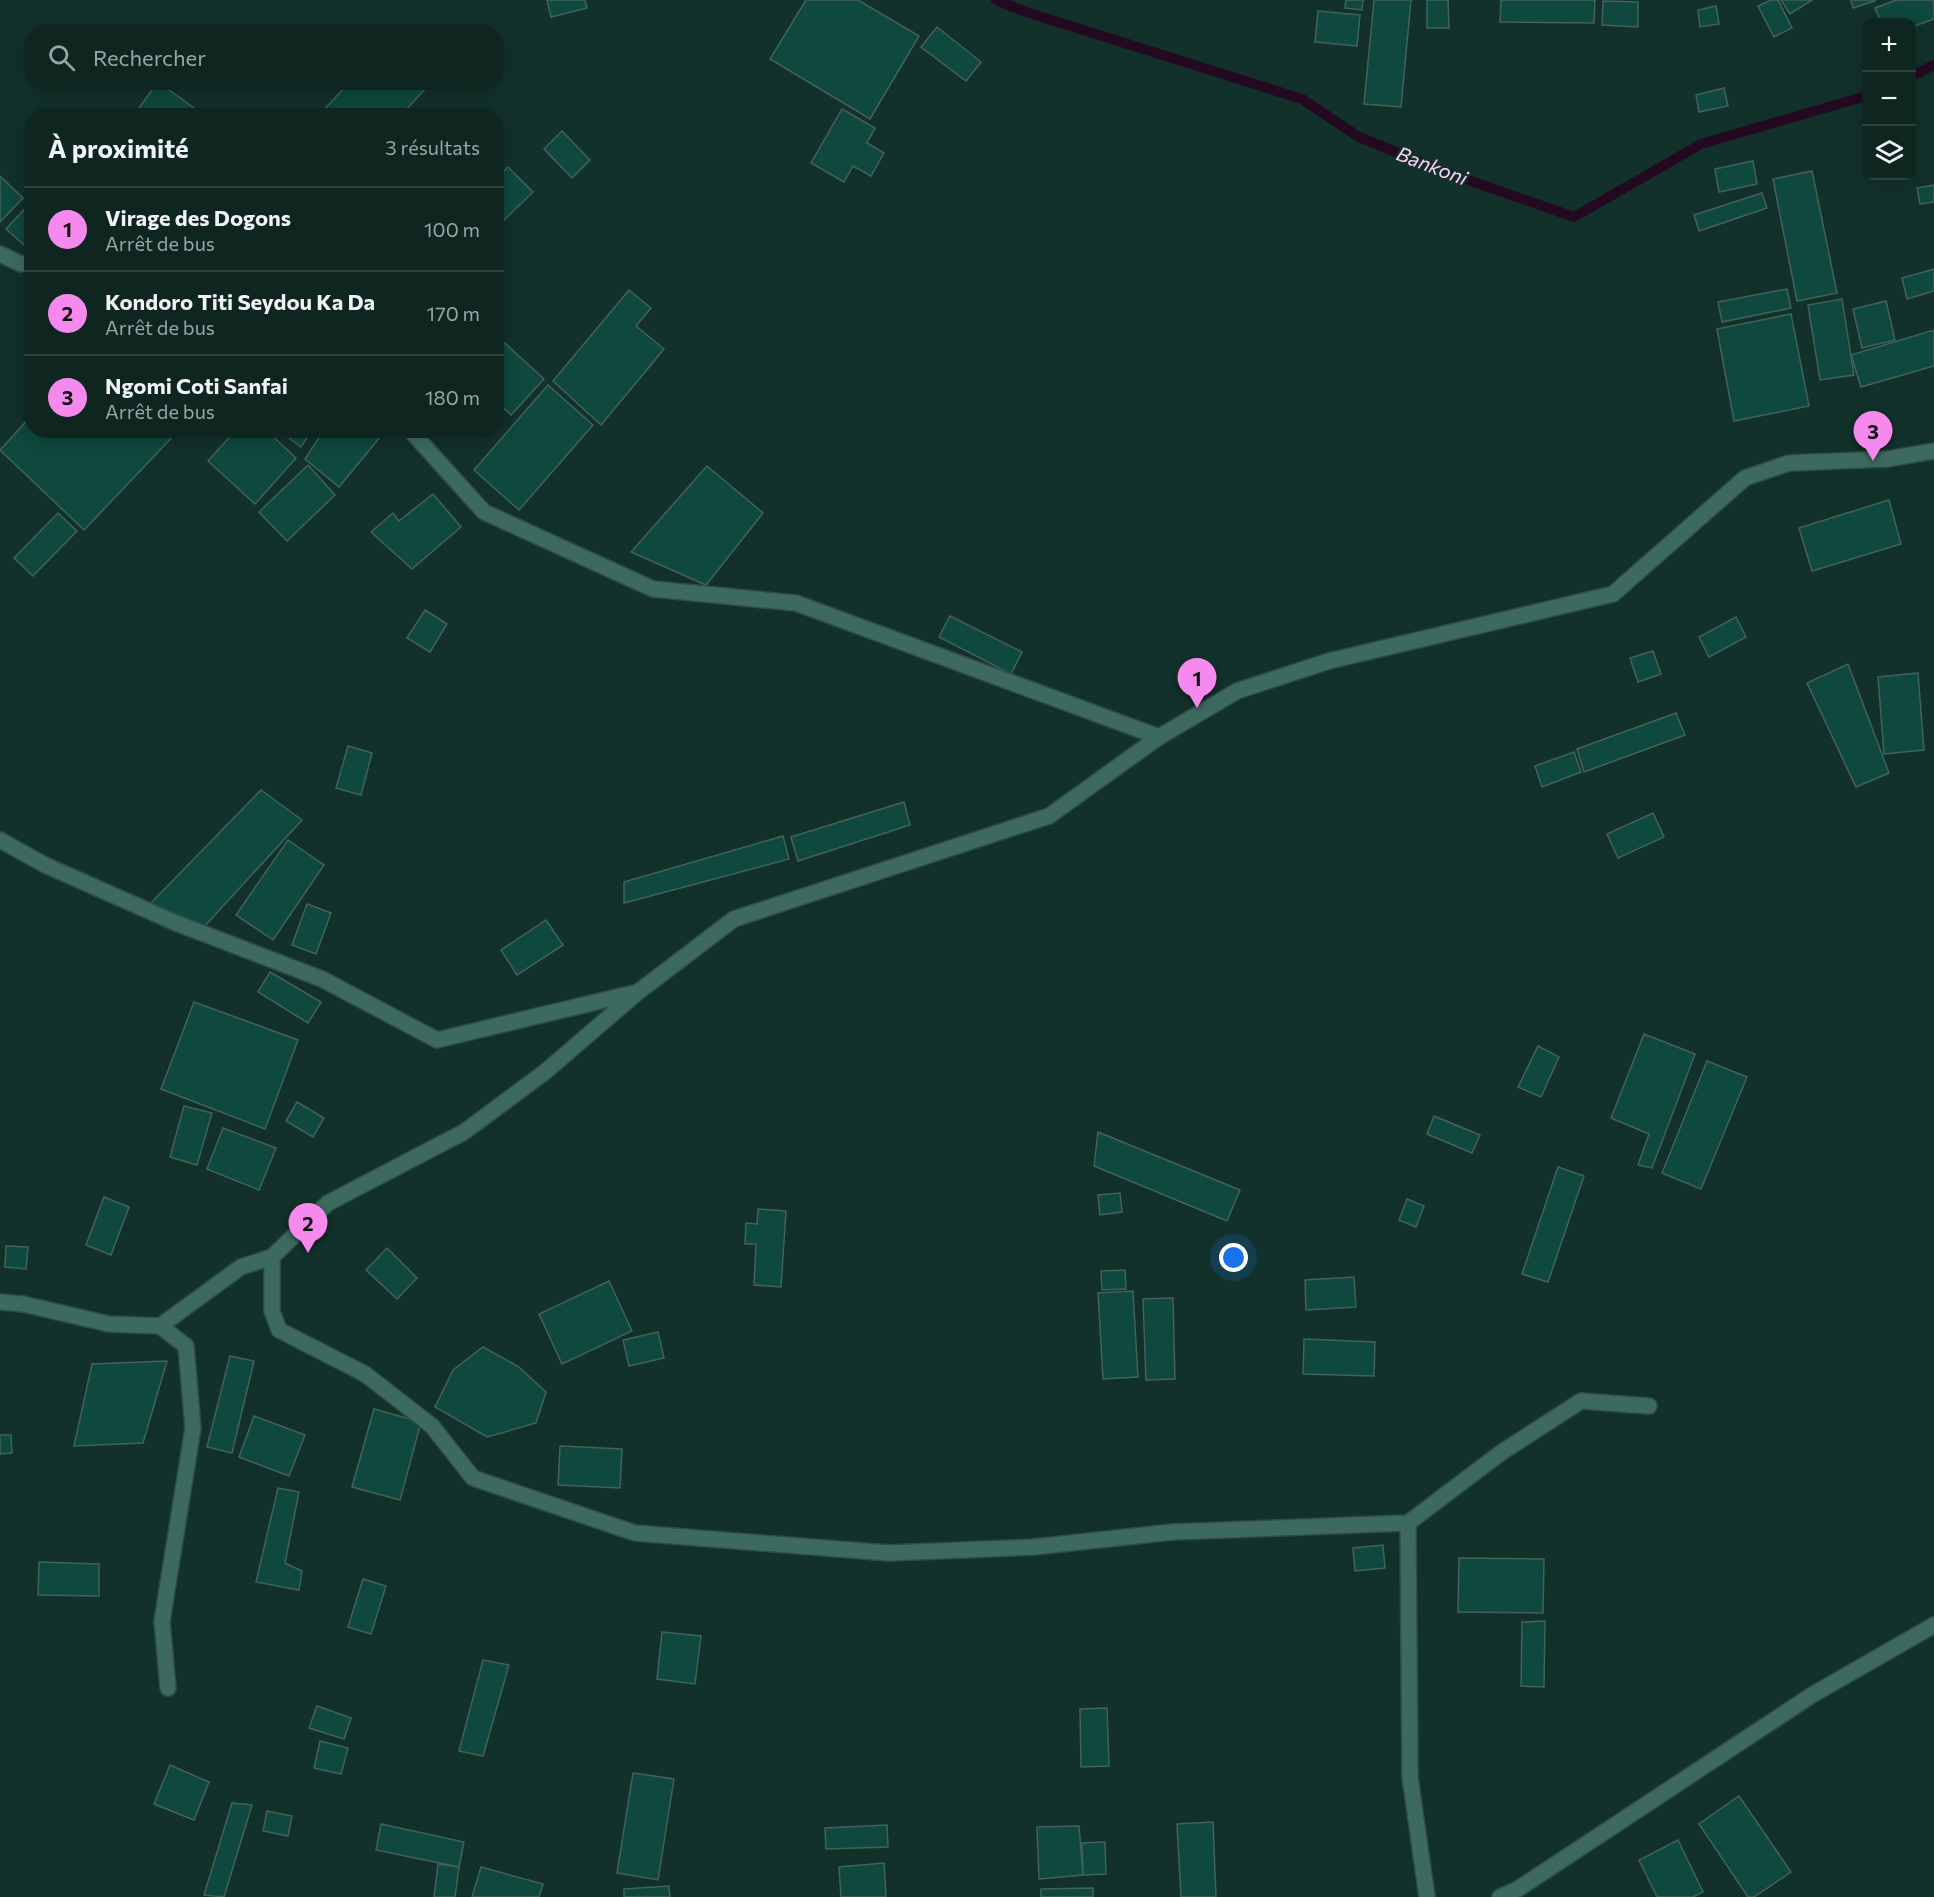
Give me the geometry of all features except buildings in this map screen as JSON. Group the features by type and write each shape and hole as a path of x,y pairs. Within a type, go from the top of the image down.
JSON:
{"street":[{"path":"0,254 24,263"},
{"path":"417,438 484,512 653,589 796,603 1159,737"},
{"path":"160,1326 241,1267 272,1257 328,1203 464,1132 545,1072 638,992 734,920 1050,816 1159,737 1237,691 1329,661 1613,594 1745,478 1789,463 1887,459 1934,451"},
{"path":"0,840 45,865 176,923 322,979 437,1040 638,992"},
{"path":"272,1257 272,1311 279,1330 375,1382 432,1426 473,1478 635,1533 889,1553 1034,1547 1172,1532 1408,1523 1502,1452 1581,1401 1649,1406"},
{"path":"0,1302 23,1304 110,1324 160,1326 186,1346 193,1428 162,1621 168,1688"},
{"path":"1408,1523 1410,1777 1427,1897"},
{"path":"1500,1897 1518,1888 1812,1695 1934,1625"}],"waterway":[{"name":"Bankoni","path":"996,0 1026,12 1302,99 1359,137 1445,172 1574,217 1701,144 1862,97"},
{"name":"Bankoni","path":"1916,74 1934,65"}],"place":[{"name":"Ngomi Coti Sanfai","path":"1873,461"},
{"name":"Virage des Dogons","path":"1197,708"},
{"name":"Kondoro Titi Seydou Ka Da","path":"308,1253"}]}
